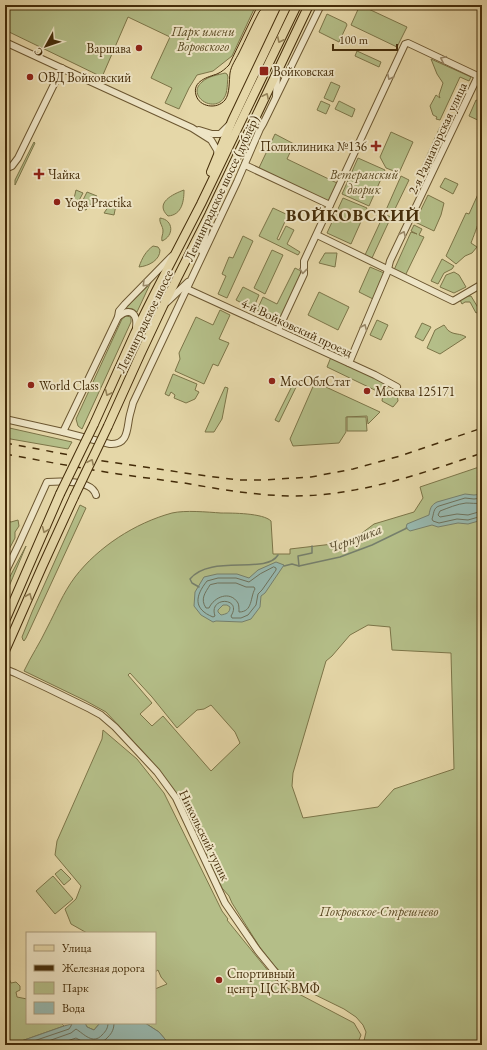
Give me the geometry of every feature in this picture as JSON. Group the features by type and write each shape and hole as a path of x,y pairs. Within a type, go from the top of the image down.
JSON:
{"main road":[{"name":"Ленинградское шоссе (дублёр)","path":"201,204 212,169 232,121 287,5"},
{"name":"Ленинградское шоссе","path":"5,620 60,494 94,424 135,333 201,204 297,5"},
{"name":"Ленинградское шоссе","path":"5,651 74,497 163,306 209,215 305,13 311,5"}],"street":[{"name":"Ленинградское шоссе (дублёр)","path":"63,432 113,444 120,442 125,438 133,403 245,165 246,158 321,5"},
{"path":"5,42 192,128 211,140 217,150 218,156"},
{"path":"278,330 304,274 304,262 405,44 408,43 480,77"},
{"path":"5,169 12,166 18,158 62,68"},
{"path":"276,99 278,71"},
{"name":"2-я Радиаторская улица","path":"349,363 388,270 390,261 480,77"},
{"path":"192,128 212,134 220,134 232,121"},
{"path":"245,165 330,205"},
{"path":"200,260 209,215"},
{"path":"317,235 453,301 482,284"},
{"path":"5,419 63,432 118,317 119,311 124,304 168,261 180,245"},
{"path":"163,306 193,275"},
{"name":"4-й Войковский проезд","path":"187,288 375,375 397,387"},
{"path":"176,294 180,293 183,298"},
{"path":"118,317 127,312 134,315 137,319 135,333"},
{"path":"5,573 47,482 78,483 94,490 96,495"},
{"name":"Никольский тупик","path":"5,669 90,708 101,715 116,728 146,761 176,798 225,903 258,951 284,983"}],"green space":[{"name":"Парк имени Воровского","path":"6,5 256,5 232,56 213,71 197,75 179,109 165,103 172,88 151,78 170,37 128,17 102,77 5,30"},
{"path":"360,5 407,27 397,47 351,25"},
{"path":"327,14 346,23 347,25 339,42 319,32"},
{"path":"357,51 381,62 379,67 355,56"},
{"path":"431,59 471,77 469,81 460,77 440,120 436,119 437,117 433,115 430,106 436,95 440,98 439,95 443,83 437,74"},
{"path":"225,73 228,77 227,90 224,98 214,104 203,101 197,92 198,87 207,78"},
{"path":"331,82 340,86 333,102 324,98"},
{"path":"476,100 482,102 482,122 469,116"},
{"path":"321,101 330,105 326,114 317,110"},
{"path":"339,101 355,109 352,117 335,109"},
{"path":"440,127 449,131 427,179 418,175"},
{"path":"391,132 413,142 399,173 386,168 380,157"},
{"path":"275,134 294,144 287,159 337,183 328,203 258,170"},
{"path":"34,142 35,143 15,185 15,180"},
{"name":"Ветеранский дворик","path":"358,158 385,170 369,206 342,194"},
{"path":"401,176 409,180 393,213 386,210"},
{"path":"445,178 458,184 453,194 440,187"},
{"path":"76,190 83,193 75,208 72,207"},
{"path":"184,190 183,203 181,207 176,213 168,216 164,211 164,203 170,197"},
{"path":"87,192 97,196 86,210 79,208"},
{"path":"479,192 482,203 481,210 471,243 477,247 472,253 465,256 456,264 446,256 466,213 469,214"},
{"path":"428,195 444,203 441,215 434,231 415,222"},
{"path":"343,198 367,208 351,244 327,233"},
{"path":"111,203 116,205 114,215 104,213"},
{"path":"273,208 288,215 277,239 279,240 286,226 294,230 287,244 300,252 298,255 259,236"},
{"path":"384,214 391,217 372,258 365,255"},
{"path":"160,218 165,219 171,228 169,236 162,241 163,231"},
{"path":"414,225 422,229 419,235 424,237 405,276 394,270 411,232 417,234 411,231"},
{"path":"243,236 253,241 227,298 218,294 226,276 222,274 229,257 233,258"},
{"path":"153,246 158,247 160,250 160,254 156,260 150,264 139,267 144,255"},
{"path":"272,250 283,255 265,294 254,288"},
{"path":"325,253 337,253 335,267 319,263"},
{"path":"442,259 454,266 452,269 444,273 438,284 431,281"},
{"path":"370,267 384,273 373,299 359,292"},
{"path":"295,268 303,272 279,321 257,310 263,297 277,304"},
{"path":"454,272 459,275 466,287 454,293 440,287 446,275"},
{"path":"151,282 137,312 133,309 126,308"},
{"path":"243,287 259,295 253,309 236,300"},
{"path":"319,292 349,307 338,330 308,315"},
{"path":"471,296 480,311 476,313 470,302 465,302 462,304 460,300"},
{"path":"220,310 230,315 219,339 229,343 218,366 213,364 204,384 175,371 180,359 179,353 196,317 213,325"},
{"path":"126,316 131,317 131,322 82,429 78,426 76,419 122,319"},
{"path":"377,320 388,325 381,340 370,335"},
{"path":"422,323 431,327 423,341 415,337"},
{"path":"444,325 451,332 466,337 440,354 427,348 435,330"},
{"path":"331,357 380,380 388,388 397,393 398,401 393,407 382,401 383,394 327,367"},
{"path":"173,374 197,384 195,390 199,392 195,399 186,403 174,398 175,395 171,392 169,396 165,394"},
{"path":"295,380 299,381 279,422 275,420"},
{"path":"315,382 380,412 368,424 367,416 346,417 346,432 339,443 293,446 290,439"},
{"path":"225,387 228,388 222,419 214,432 205,432"},
{"path":"347,417 366,417 367,431 347,431"},
{"path":"5,427 72,442 68,449 5,438"},
{"name":"Покровское-Стрешнево","path":"482,466 482,1045 363,1045 366,1032 363,1025 356,1017 344,1009 289,982 259,946 229,896 222,888 179,797 148,757 106,712 24,671 63,596 75,577 84,566 106,546 144,523 172,513 183,512 240,513 261,516 271,521 273,554 290,554 290,549 350,542 374,524 414,512 423,498 420,487","holes":["368,625 390,627 392,650 451,653 454,769 394,789 378,807 303,818 292,786 293,773 326,661 350,635","130,673 177,728 197,710 204,709 211,705 235,732 240,743 211,771 163,716 152,726 140,714 152,703 128,675"]},
{"path":"80,505 86,508 24,641 22,637 32,612"},
{"path":"5,520 11,522 18,520 19,526 15,532 15,538 5,557"},
{"path":"26,546 5,596 5,586"},
{"path":"103,730 137,759 164,793 222,911 228,919 227,920 278,983 354,1023 361,1035 357,1045 170,1045 159,1032 147,1024 156,1024 156,989 167,984 161,977 158,970 156,971 156,932 85,932 71,924 65,909 76,899 81,886 55,855 57,841 102,739"},
{"path":"61,869 71,879 64,885 55,874"},
{"path":"53,876 73,899 55,914 36,891"},
{"path":"5,970 11,983 16,982 20,986 20,990 16,992 17,997 26,999 26,1024 62,1024 64,1026 10,1045 5,1045"},
{"path":"86,1024 99,1024 94,1030 87,1027"}],"water":[{"path":"465,494 482,494 482,520 468,524 458,523 438,527 432,525 410,531 406,528 407,524 429,515 433,504"},
{"path":"276,562 284,565 265,593 261,596 260,607 251,619 242,622 213,622 201,615 194,606 195,592 204,577 217,574 237,574 249,578 258,570","holes":["223,605 230,607 229,611 226,614 221,615 218,610"]},
{"path":"71,1024 86,1024 87,1027 94,1030 99,1024 147,1024 159,1032 170,1045 10,1045"}],"waterway":[{"name":"Чернушка","path":"284,566 292,564 299,566 340,557 372,545 407,528"},
{"path":"299,566 298,556 312,553 312,546"},
{"path":"199,587 192,583 190,579 199,572 210,568 223,566 262,564 272,561 278,555"}],"tram line":[{"path":"258,5 229,65 219,73 202,80 196,86 196,95 204,104 209,106 218,105 227,97 231,68 259,12 265,5"}],"railway":[{"path":"5,443 97,460 192,474 238,480 262,480 311,477 353,469 400,456 482,428"},
{"path":"5,454 104,472 237,492 310,496 348,491 387,483 482,453"}],"place":[{"name":"Варшава","path":"139,48"},
{"name":"Войковская","path":"264,71"},
{"name":"ОВД Войковский","path":"30,77"},
{"name":"Поликлиника №136","path":"376,146"},
{"name":"Чайка","path":"39,174"},
{"name":"Yoga Practika","path":"57,202"},
{"name":"МосОблСтат","path":"272,381"},
{"name":"World Class","path":"31,385"},
{"name":"Москва 125171","path":"367,391"},
{"name":"Спортивный центр ЦСК ВМФ","path":"219,980"}],"district":[{"name":"ВОЙКОВСКИЙ","path":"353,215"}]}
